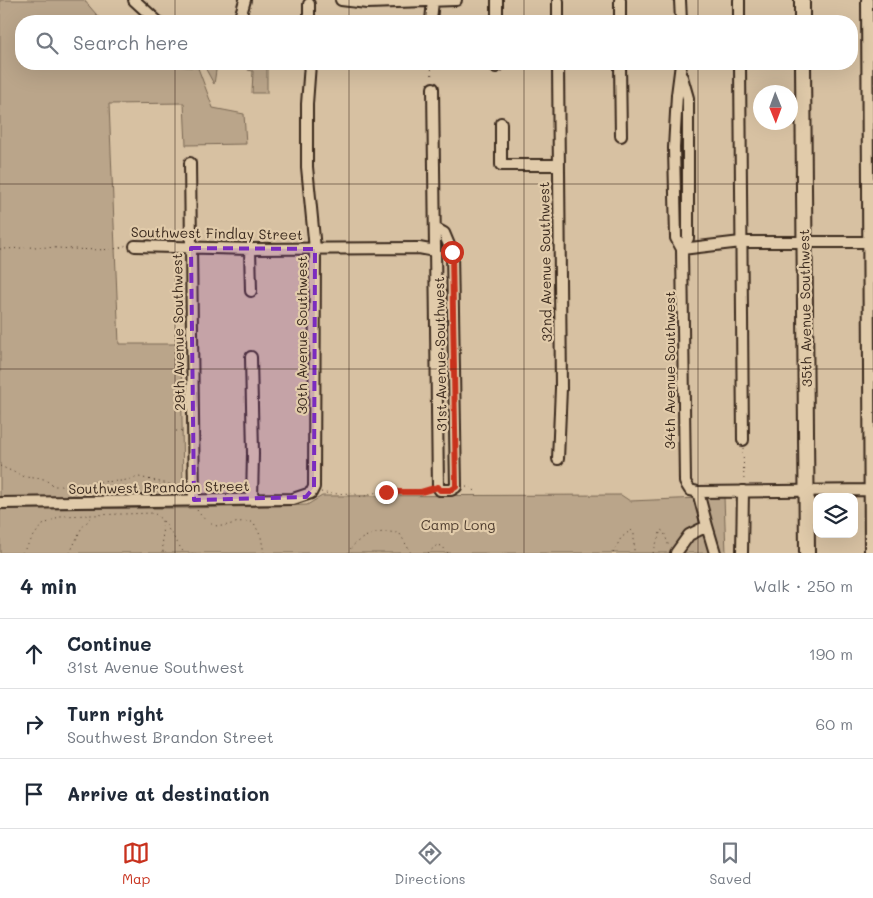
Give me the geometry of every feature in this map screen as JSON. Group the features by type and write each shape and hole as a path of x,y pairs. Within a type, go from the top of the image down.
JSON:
{"main road":[{"path":"802,0 802,15"},
{"name":"35th Avenue Southwest","path":"802,70 807,553"}],"street":[{"path":"134,0 150,15"},
{"path":"241,15 245,0"},
{"path":"341,0 367,3 456,0"},
{"path":"431,15 432,0"},
{"path":"497,0 497,15"},
{"path":"558,0 558,15"},
{"path":"620,0 620,15"},
{"path":"680,0 681,15"},
{"path":"739,0 739,15"},
{"path":"867,0 871,242 870,553"},
{"path":"309,1 309,15"},
{"name":"30th Avenue Southwest","path":"310,70 308,167 315,249 317,490"},
{"name":"32nd Avenue Southwest","path":"558,70 561,388 558,459"},
{"path":"620,70 621,136"},
{"name":"34th Avenue Southwest","path":"681,70 677,95 674,148 676,238 682,249 683,474 694,491 715,553"},
{"path":"740,70 743,440"},
{"name":"31st Avenue Southwest","path":"433,88 438,487"},
{"path":"501,123 501,165 558,165"},
{"name":"29th Avenue Southwest","path":"190,163 195,504"},
{"name":"31st Avenue Southwest","path":"435,228 444,233 452,252 456,487"},
{"path":"682,249 741,242 871,242"},
{"name":"Southwest Findlay Street","path":"135,246 250,249 418,248 435,250"},
{"path":"250,249 251,291"},
{"path":"251,357 254,454 252,499"},
{"path":"438,487 440,490 456,487"},
{"name":"Southwest Brandon Street","path":"0,503 195,504 252,499 300,499 317,490"},
{"path":"694,491 871,490"},
{"path":"742,553 744,491"},
{"path":"674,552 689,535 707,526"}],"path":[{"path":"432,70 433,88"},
{"name":"Southwest Findlay Street","path":"0,249 32,247 104,249 122,247 127,243 135,246"},
{"path":"743,440 744,491"},
{"path":"0,466 25,477 44,479 54,486 81,486 94,482 143,477 177,486 183,495"},
{"path":"317,490 330,494 353,493 362,497 377,492 427,491 438,487"},
{"path":"456,487 474,488 474,494"},
{"path":"195,504 198,512 211,524 224,526 251,522 261,537 264,553"},
{"path":"22,553 41,526 60,516 154,513 162,520 184,553"},
{"path":"70,553 81,529 93,514"},
{"path":"162,520 163,553"},
{"path":"613,553 621,538 631,530 634,534 634,553"},
{"path":"653,553 659,531 662,530 674,552"},
{"path":"348,553 353,544 364,537 390,532 400,534 411,553"},
{"path":"428,553 437,545 442,546 448,553"}],"highlighted area":[{"path":"191,248 315,249 314,487 306,497 194,500"}],"green space":[{"path":"0,0 84,0 97,15 15,15 15,70 199,70 213,108 244,114 246,144 186,145 184,103 109,104 119,344 181,344 183,496 0,497"},
{"path":"206,70 216,70 214,84"},
{"path":"248,70 267,70 267,93 252,93 253,71"},
{"name":"Camp Long","path":"621,495 630,501 724,497 726,553 0,553 0,509 307,505 322,496"}],"route":[{"path":"386,492 421,492 438,487 440,490 451,490 456,487 452,252"}]}
